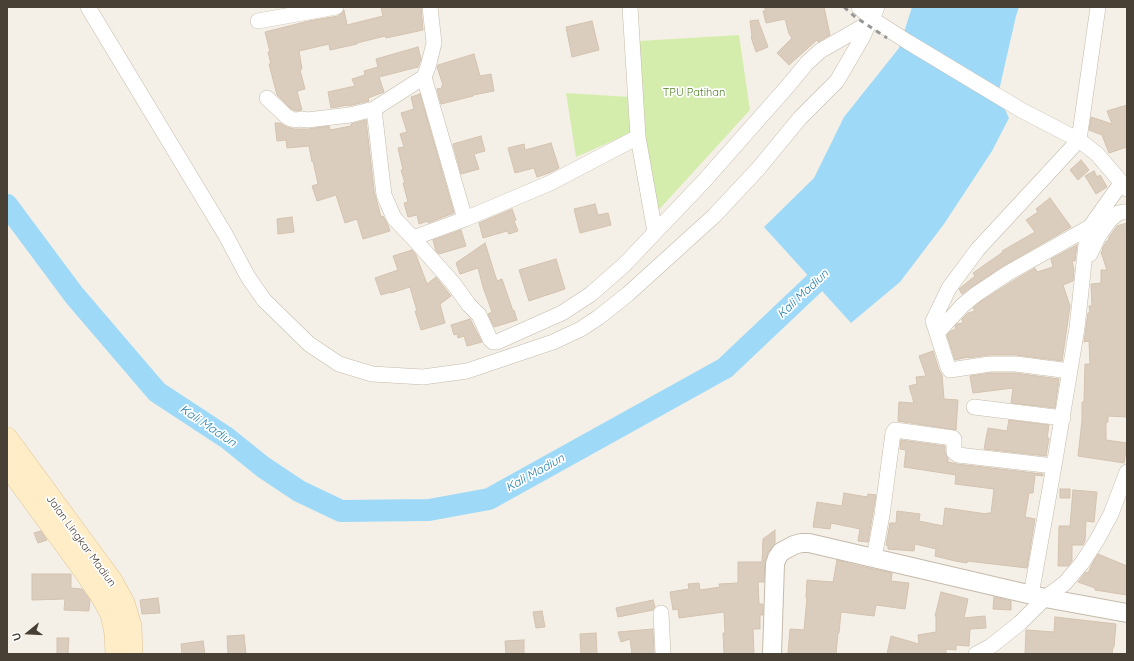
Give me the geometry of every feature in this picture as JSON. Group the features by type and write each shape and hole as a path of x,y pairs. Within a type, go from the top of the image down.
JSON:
{"main road":[{"name":"Jalan Lingkar Madiun","path":"7,438 112,581 124,604 131,626 132,654"},
{"name":"Jalan Lingkar Madiun","path":"7,465 100,594 111,614 115,633 116,654"}],"street":[{"path":"88,7 225,234 248,277 264,300 309,344 339,364 372,374 423,377 468,371 553,342 581,329 600,317 628,294 714,216 758,169 800,118 837,81 873,16"},
{"path":"258,21 336,7"},
{"path":"268,98 286,116 296,120 350,115 374,109 424,77 434,42 430,7"},
{"path":"630,7 638,138 655,232"},
{"path":"859,7 908,42 1021,110 1079,140 1097,154 1124,185 1090,227 1008,273 975,295 963,305 937,333"},
{"path":"1070,371 1016,364 990,364 951,370 948,367 933,321 949,288 978,248 1079,140 1098,7"},
{"path":"374,109 384,195 394,218 453,283 479,315 490,339 493,342 497,342 562,313 591,294 624,265 704,181 807,63 820,51 873,16"},
{"path":"424,77 465,219"},
{"path":"413,238 465,219 550,183 638,138"},
{"path":"1084,269 1098,237 1109,221 1118,213 1127,212"},
{"path":"1038,596 1054,466 1077,328 1086,244 1090,227"},
{"path":"974,407 1062,418"},
{"path":"874,558 892,433 895,430 897,429 953,438 954,452 958,455 1054,466"},
{"path":"976,654 991,646 1014,628 1038,596 1065,583 1082,563 1111,514 1127,472"},
{"path":"772,654 775,564 781,552 800,543 809,543 1038,596 1127,613"},
{"path":"661,613 663,654"}],"green space":[{"name":"TPU Patihan","path":"739,35 750,110 655,214 642,158 639,41"},
{"name":"TPU Patihan","path":"566,93 630,97 631,133 576,157"}],"water":[{"path":"912,7 1019,7 998,95 1009,118 992,151 944,224 900,282 851,323 764,227 814,178 844,117 899,48"}],"building":[{"path":"381,7 421,7 423,30 386,38 385,36 330,50 329,44 299,51 302,69 300,70 305,89 297,91 302,110 296,111 291,109 277,95 269,64 271,64 268,52 270,52 265,32 309,21 338,16 344,10 347,25 383,16"},
{"path":"764,7 824,7 830,35 818,42 817,40 789,65 777,53 792,38 789,34 785,19 766,23 763,11 766,11"},
{"path":"758,20 768,47 756,52 751,37 750,21"},
{"path":"592,21 599,50 572,57 566,27"},
{"path":"418,47 421,59 418,67 379,77 384,92 368,98 369,101 331,108 328,92 355,86 352,79 365,75 364,71 378,67 376,59"},
{"path":"474,54 480,76 491,74 494,91 441,104 437,89 442,88 443,85 437,67 438,65"},
{"path":"420,94 454,213 428,223 428,221 419,224 417,215 408,217 404,203 408,202 403,183 405,183 401,170 403,170 398,148 404,147 400,134 407,132 401,113 414,109 411,97"},
{"path":"1127,105 1127,147 1109,153 1102,135 1089,130 1091,117 1112,124 1107,111"},
{"path":"366,120 374,191 381,217 383,216 390,231 363,239 357,219 345,223 336,195 317,201 312,186 318,184 309,146 287,148 286,140 277,141 275,123 280,123 294,129 329,126 330,130 351,126 351,124"},
{"path":"481,136 485,151 474,154 479,169 461,174 453,144"},
{"path":"551,143 559,168 537,177 534,168 515,173 508,148 524,144 525,150"},
{"path":"1081,160 1089,170 1078,180 1070,170"},
{"path":"1094,171 1097,177 1100,175 1107,187 1096,194 1085,176"},
{"path":"1050,198 1071,227 1003,266 962,294 959,289 975,276 973,273 1003,252 1002,251 1035,232 1026,220 1038,212 1036,209"},
{"path":"595,204 598,215 608,213 611,225 580,233 574,209"},
{"path":"512,209 516,220 514,221 518,231 509,234 507,231 483,238 479,223"},
{"path":"292,217 294,232 278,234 277,219"},
{"path":"1127,223 1127,417 1108,416 1108,422 1106,422 1106,440 1127,443 1124,463 1078,456 1082,421 1082,402 1084,402 1085,364 1090,364 1089,341 1084,342 1088,313 1090,313 1089,306 1092,306 1091,284 1101,283 1101,270 1107,270 1101,252 1103,251 1102,249 1106,242 1117,226"},
{"path":"461,230 466,246 439,254 436,251 433,240"},
{"path":"485,243 497,281 502,279 517,320 494,327 488,314 492,312 478,268 460,274 456,263"},
{"path":"1077,245 1075,261 1072,261 1074,270 1073,281 1063,285 1070,306 1062,361 1016,355 989,355 955,360 947,335 956,329 955,326 957,324 963,323 962,319 968,313 975,311 973,308 980,302 1035,268 1037,272 1053,267 1051,259"},
{"path":"412,250 416,255 427,284 436,277 451,296 440,304 445,323 421,330 410,287 381,295 375,278 398,270 393,256"},
{"path":"556,259 565,289 529,301 519,270"},
{"path":"470,319 482,342 467,346 464,336 458,338 457,334 454,335 451,325"},
{"path":"933,351 942,375 944,399 958,400 956,430 898,421 899,402 914,403 909,386 917,384 916,377 926,376 919,356"},
{"path":"991,373 1015,373 1059,379 1055,408 1011,403 1013,388 973,393 970,376"},
{"path":"1009,420 1049,425 1047,438 1049,438 1046,456 984,449 988,428 1007,431"},
{"path":"901,440 945,446 948,462 1043,474 1043,476 1035,475 1033,493 1029,493 1025,517 1035,519 1027,568 955,561 935,556 936,549 915,544 914,551 888,549 888,546 886,545 890,523 896,523 897,511 920,514 919,521 943,526 945,508 987,514 991,513 994,489 955,484 956,475 904,467 906,450 900,449"},
{"path":"1060,489 1070,489 1070,498 1060,498"},
{"path":"1073,490 1097,492 1094,522 1086,521 1085,541 1083,545 1072,545 1072,561 1068,566 1058,566 1059,526 1070,526"},
{"path":"844,493 867,497 868,494 876,495 868,542 858,541 860,529 831,523 830,529 813,527 817,502 842,506"},
{"path":"775,530 775,544 768,552 765,561 764,582 758,582 759,604 763,604 763,615 760,615 760,629 753,629 754,654 724,654 724,612 679,618 678,609 673,610 670,592 689,589 688,584 699,583 700,590 720,587 719,584 738,583 738,562 762,562 763,539"},
{"path":"41,531 47,540 38,543 34,533"},
{"path":"1098,554 1127,566 1127,595 1095,590 1095,588 1078,582 1086,572 1088,573"},
{"path":"837,560 892,573 891,581 909,583 905,609 876,605 874,616 841,612 836,654 788,653 790,629 804,630 807,580 833,582"},
{"path":"32,574 71,574 71,588 82,589 90,600 89,611 64,610 65,599 32,600"},
{"path":"941,592 968,599 964,618 985,616 986,628 970,629 969,646 956,645 956,650 946,649 946,654 887,654 891,636 919,644 918,635 936,632 935,616"},
{"path":"994,597 1011,601 1011,610 993,609"},
{"path":"158,598 160,613 142,614 140,600"},
{"path":"653,600 655,607 653,610 618,617 616,608"},
{"path":"542,611 545,627 536,628 533,612"},
{"path":"1055,617 1116,624 1112,654 1025,654 1026,630 1054,632"},
{"path":"653,629 654,654 632,654 630,639 621,642 618,632"},
{"path":"596,633 597,654 581,654 580,634"},
{"path":"244,635 246,654 228,654 227,636"},
{"path":"57,638 69,638 68,654 57,654"},
{"path":"524,640 524,654 506,654 505,641"},
{"path":"203,641 205,654 182,654 181,644"}],"waterway":[{"name":"Kali Madiun","path":"7,205 74,295 157,392 227,438 263,467 299,491 341,511 429,510 489,499 725,368 837,262"}],"railway":[{"path":"844,7 854,16 887,38"}]}
